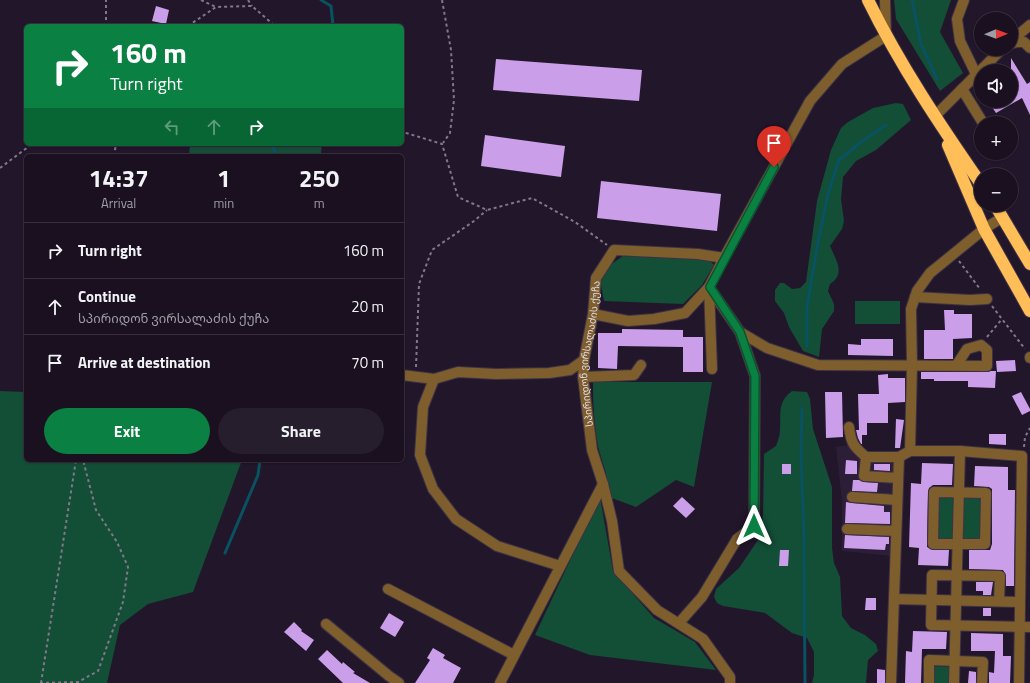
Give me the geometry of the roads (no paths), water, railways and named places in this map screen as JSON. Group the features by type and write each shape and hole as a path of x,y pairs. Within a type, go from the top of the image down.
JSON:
{"highway":[{"path":"868,0 886,36 936,118 974,174"},
{"path":"936,118 984,230 1030,311"},
{"path":"1000,212 1030,264"}],"street":[{"path":"593,314 628,321 654,319 685,313 710,287 724,258 810,101 842,64 886,36 885,0"},
{"path":"964,0 957,19 960,41 974,70"},
{"path":"1018,35 1030,25"},
{"path":"1018,42 1024,42 1030,48"},
{"path":"986,64 995,56"},
{"path":"936,118 974,76"},
{"path":"962,89 979,116"},
{"path":"910,451 912,365 911,309 917,291 930,273 984,230 1003,217"},
{"name":"სპირიდონ ვირსალაძის ქუჩა","path":"724,258 698,254 614,250 596,278 593,314 584,360 583,377 592,450 603,484 612,521 619,571 657,610 704,639 730,677 730,683"},
{"path":"679,623 702,597 737,539 754,526 755,376 740,332 710,287"},
{"path":"710,287 712,369"},
{"path":"915,297 970,300 987,299"},
{"path":"740,332 767,348 818,365 912,365 956,366 987,366 987,350 981,345 968,349 956,366"},
{"path":"404,375 434,379 458,372 496,374 550,373 570,370 584,360"},
{"path":"583,377 634,375 641,365"},
{"path":"434,379 423,407 420,454 433,489 456,519 497,546 560,566"},
{"path":"849,427 854,446 866,457 898,457 910,451 960,452 1022,456 1026,530 1025,578 1020,602 1025,627 1025,663 1019,683"},
{"path":"954,683 960,452"},
{"path":"866,457 864,476 898,478"},
{"path":"891,683 898,457"},
{"path":"500,683 603,484"},
{"path":"934,492 986,493 985,544 957,544 933,544 934,492"},
{"path":"852,497 897,500"},
{"path":"847,528 896,531"},
{"path":"999,602 1000,576 932,575 930,625 1025,627"},
{"path":"388,589 514,655"},
{"path":"894,599 1020,602"},
{"path":"326,624 388,676 399,683"},
{"path":"929,683 929,660 983,662 982,683"}],"waterway":[{"path":"321,0 331,6 333,24"},
{"path":"912,0 921,44 937,79"},
{"path":"807,346 807,307 818,242 828,194 839,160 861,142 886,125"},
{"path":"273,146 275,154"},
{"path":"802,408 801,455 804,538 805,683"},
{"path":"225,553 258,475 260,462"}]}
